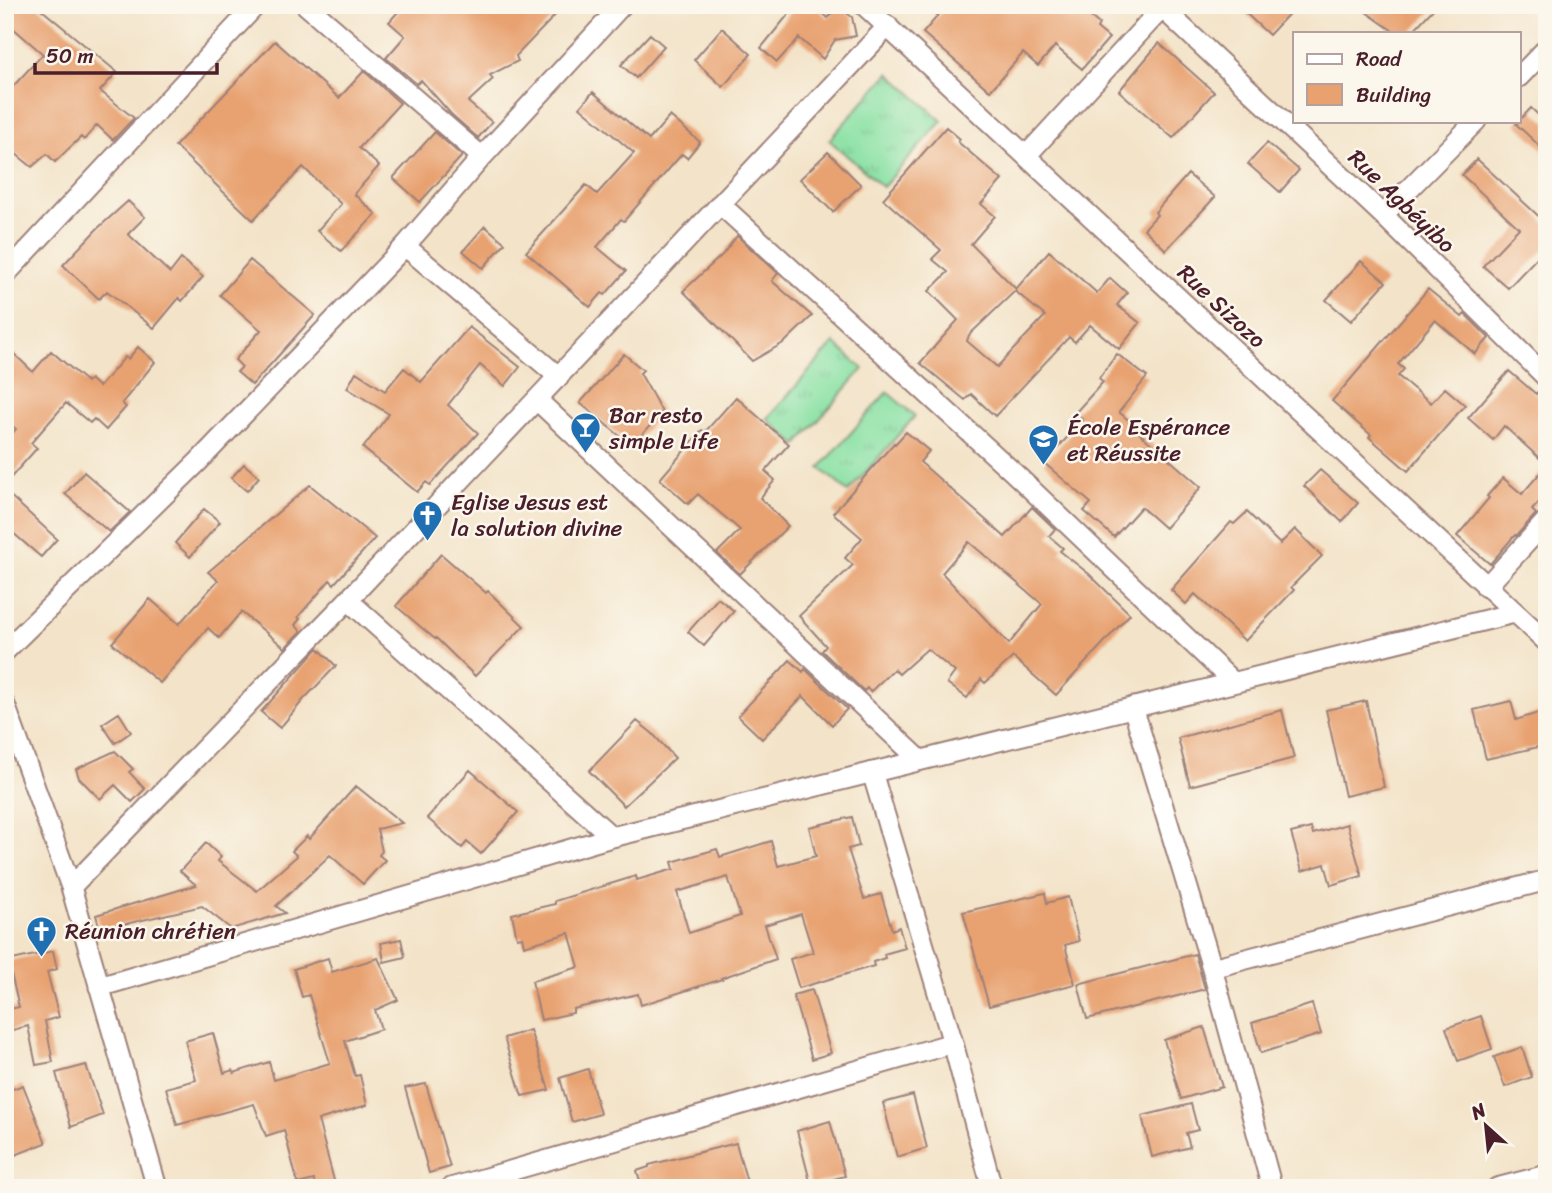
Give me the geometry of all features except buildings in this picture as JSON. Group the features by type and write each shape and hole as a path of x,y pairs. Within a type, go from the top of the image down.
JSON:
{"street":[{"path":"9,263 256,5"},
{"path":"306,5 482,157"},
{"path":"5,651 198,462 405,246 482,157 622,5"},
{"name":"Rue Sizozo","path":"864,5 1547,642"},
{"path":"1026,156 1161,7"},
{"name":"Rue Agbéyibo","path":"1161,7 1383,215 1547,378"},
{"path":"71,887 348,600 888,26"},
{"path":"1520,76 1547,48"},
{"path":"1383,215 1475,122"},
{"path":"720,204 1013,472 1232,681"},
{"path":"405,246 559,377"},
{"path":"537,400 920,760"},
{"path":"1486,587 1547,520"},
{"path":"348,600 612,837"},
{"path":"99,987 612,837 1514,613"},
{"path":"1133,707 1212,968 1272,1188"},
{"path":"7,715 71,887 157,1188"},
{"path":"872,772 953,1043 992,1188"},
{"path":"1212,968 1547,880"},
{"path":"451,1188 953,1043"},
{"path":"1497,1188 1547,1175"}],"green space":[{"path":"889,73 942,121 883,187 829,140"},
{"path":"834,343 863,369 797,445 767,419"},
{"path":"887,392 915,416 848,492 820,468"}],"place":[{"name":"Bar resto simple Life","path":"586,455"},
{"name":"École Espérance et Réussite","path":"1044,467"},
{"name":"Eglise Jesus est la solution divine","path":"428,542"},
{"name":"Réunion chrétien","path":"42,958"}]}
